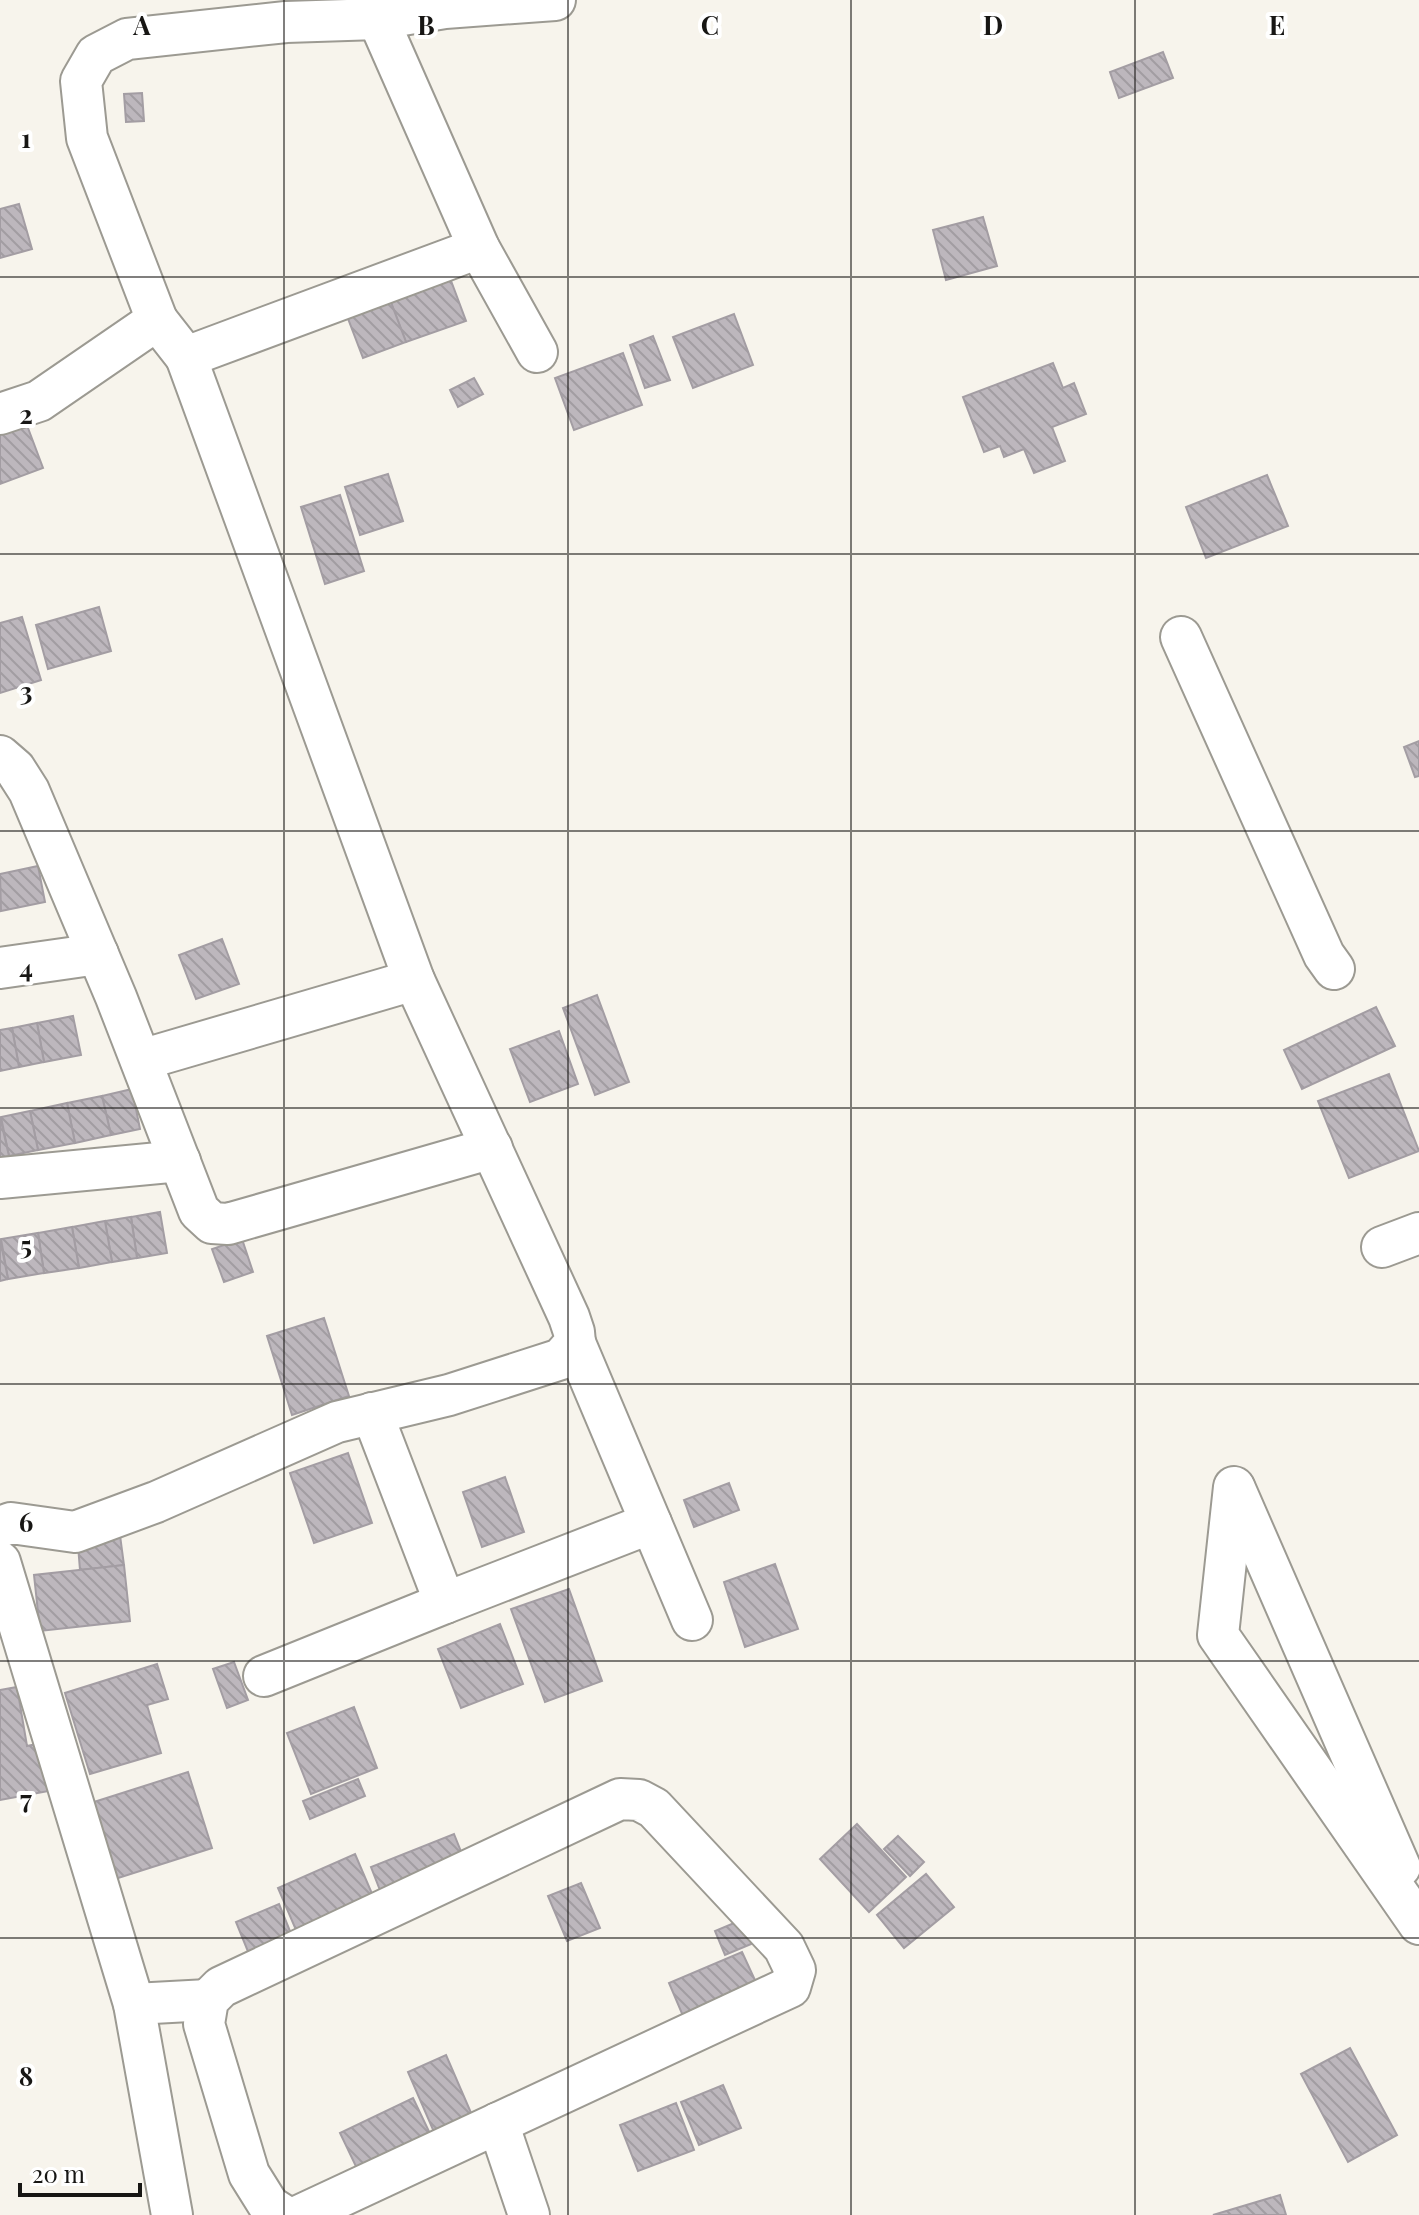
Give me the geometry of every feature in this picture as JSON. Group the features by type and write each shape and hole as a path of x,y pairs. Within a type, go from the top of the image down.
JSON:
{"street":[{"path":"555,0 445,8 378,19 286,22 127,39 96,55 81,81 87,138 157,320 186,357 414,980 569,1317 575,1343 692,1620"},
{"path":"378,19 479,248 537,352"},
{"path":"186,357 479,248"},
{"path":"0,414 39,401 157,320"},
{"path":"1181,637 1324,955 1334,969"},
{"path":"0,756 15,769 29,791 141,1060 199,1211 212,1223 228,1224 492,1148"},
{"path":"0,968 98,954"},
{"path":"141,1060 414,980"},
{"path":"0,1178 180,1161"},
{"path":"1382,1247 1419,1233"},
{"path":"0,1527 11,1523 75,1532 156,1502 337,1422 449,1395 561,1359 575,1343"},
{"path":"372,1413 445,1603"},
{"path":"1419,1911 1234,1487 1218,1635 1419,1924"},
{"path":"264,1676 651,1523"},
{"path":"0,1562 16,1662 134,2004 172,2215"},
{"path":"283,2215 269,2206 249,2174 204,2024 208,2000 221,1987 620,1799 639,1800 654,1808 784,1947 795,1970 790,1987 301,2215"},
{"path":"134,2004 208,2000"},
{"path":"498,2123 529,2215"}],"building":[{"path":"1163,52 1173,78 1119,98 1110,72"},
{"path":"142,93 144,121 126,122 124,94"},
{"path":"19,204 32,249 0,258 0,209"},
{"path":"983,217 997,266 946,280 933,230"},
{"path":"447,270 466,321 406,342 387,292"},
{"path":"387,292 406,342 363,358 344,308"},
{"path":"734,314 753,365 693,388 673,337"},
{"path":"653,336 670,380 645,388 630,345"},
{"path":"623,353 642,405 574,430 555,378"},
{"path":"1053,363 1063,388 1074,383 1086,414 1052,427 1065,461 1034,473 1024,449 1004,457 1000,446 984,452 963,397"},
{"path":"474,378 483,394 458,407 450,390"},
{"path":"25,420 43,468 0,484 0,429"},
{"path":"388,474 403,521 360,535 345,487"},
{"path":"1267,475 1288,526 1206,558 1186,507"},
{"path":"340,495 364,571 325,584 301,507"},
{"path":"99,607 111,651 48,669 36,625"},
{"path":"22,617 41,680 0,693 0,623"},
{"path":"1419,741 1419,776 1415,777 1404,747"},
{"path":"38,866 45,902 1,911 0,874"},
{"path":"222,939 239,984 196,999 179,955"},
{"path":"597,995 629,1082 595,1095 563,1008"},
{"path":"1376,1007 1395,1046 1302,1089 1284,1050"},
{"path":"73,1016 81,1055 44,1062 37,1023"},
{"path":"37,1023 44,1062 19,1067 12,1028"},
{"path":"12,1028 19,1067 0,1071 0,1030"},
{"path":"559,1031 578,1084 530,1102 510,1049"},
{"path":"1389,1074 1419,1151 1349,1178 1318,1101"},
{"path":"132,1089 140,1129 111,1135 102,1096"},
{"path":"102,1096 111,1135 75,1143 67,1103"},
{"path":"67,1103 75,1143 38,1150 30,1111"},
{"path":"30,1111 38,1150 9,1156 1,1117"},
{"path":"0,1117 9,1156 0,1158"},
{"path":"160,1212 167,1253 137,1258 131,1217"},
{"path":"131,1217 137,1258 112,1262 105,1221"},
{"path":"105,1221 112,1262 79,1268 72,1227"},
{"path":"72,1227 79,1268 44,1273 38,1233"},
{"path":"38,1233 44,1273 8,1279 1,1239"},
{"path":"0,1239 8,1279 0,1281"},
{"path":"242,1239 253,1272 224,1282 212,1249"},
{"path":"324,1318 349,1396 292,1415 267,1336"},
{"path":"348,1453 372,1523 314,1543 290,1473"},
{"path":"505,1477 524,1532 482,1547 463,1492"},
{"path":"729,1483 739,1510 694,1527 684,1500"},
{"path":"119,1528 124,1565 80,1570 77,1533"},
{"path":"775,1564 798,1629 745,1647 724,1582"},
{"path":"124,1565 130,1621 40,1631 34,1575"},
{"path":"569,1589 602,1681 545,1702 511,1609"},
{"path":"500,1624 523,1684 461,1708 438,1649"},
{"path":"234,1662 248,1700 227,1708 213,1669"},
{"path":"157,1664 168,1699 147,1705 161,1753 90,1774 65,1693"},
{"path":"17,1687 27,1746 46,1742 54,1790 0,1800 0,1690"},
{"path":"354,1707 377,1768 311,1794 287,1733"},
{"path":"188,1772 212,1848 115,1879 91,1803"},
{"path":"358,1779 365,1796 310,1819 303,1801"},
{"path":"857,1824 906,1877 869,1912 820,1859"},
{"path":"454,1834 466,1864 383,1898 371,1867"},
{"path":"898,1836 924,1862 910,1876 884,1849"},
{"path":"355,1854 376,1903 299,1937 278,1888"},
{"path":"926,1874 954,1907 904,1948 877,1915"},
{"path":"581,1883 600,1928 567,1941 548,1896"},
{"path":"279,1904 294,1941 251,1959 236,1922"},
{"path":"753,1915 763,1939 725,1955 715,1931"},
{"path":"742,1952 760,1991 686,2023 669,1983"},
{"path":"1350,2048 1397,2135 1348,2162 1301,2074"},
{"path":"446,2055 475,2122 437,2139 408,2072"},
{"path":"723,2085 741,2128 699,2145 681,2102"},
{"path":"413,2098 435,2144 362,2179 340,2133"},
{"path":"676,2103 694,2150 638,2171 620,2125"},
{"path":"1280,2195 1286,2215 1213,2215"}]}
